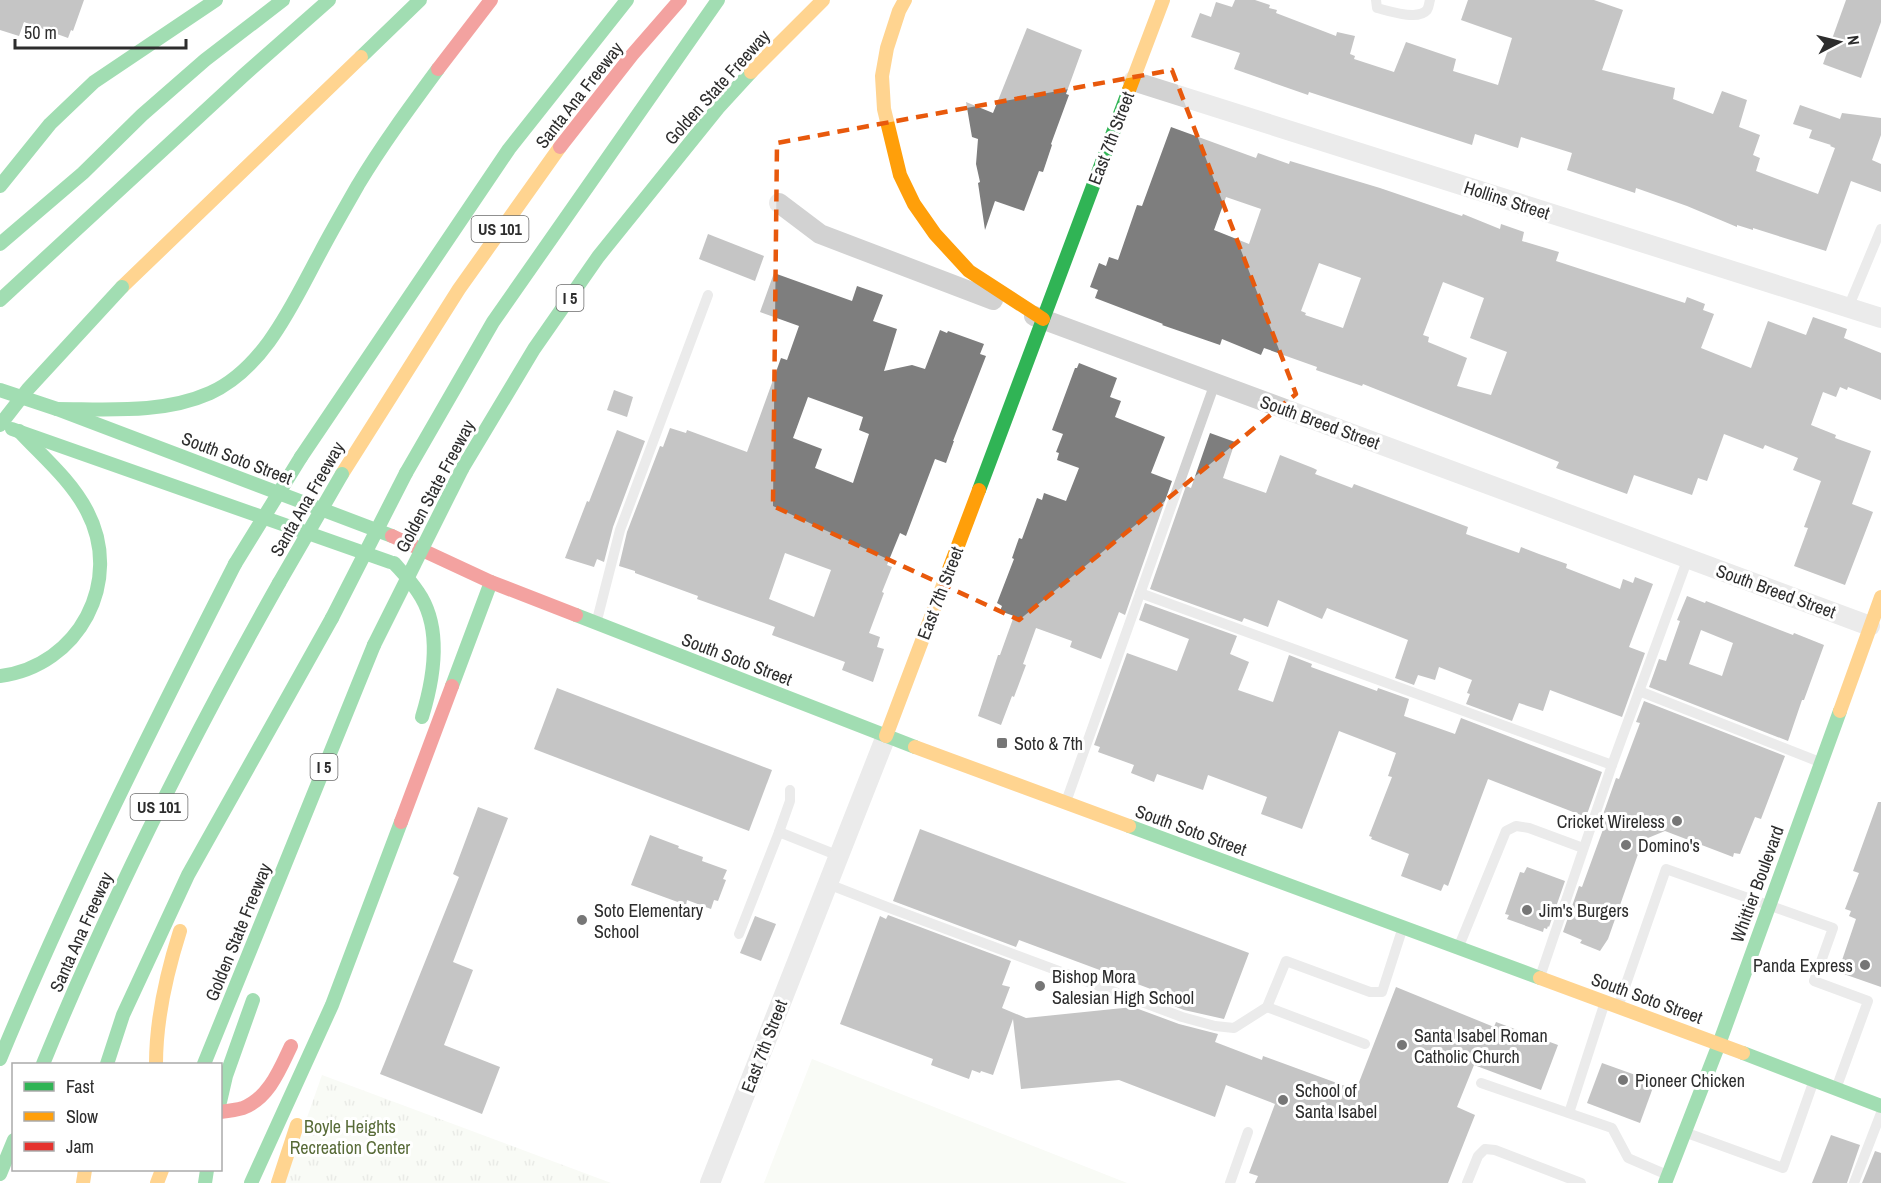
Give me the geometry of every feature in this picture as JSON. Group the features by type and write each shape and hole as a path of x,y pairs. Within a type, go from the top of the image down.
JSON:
{"main road":[{"path":"0,186 50,124 94,82 216,0"},
{"path":"0,244 83,173 142,115 205,60 283,0"},
{"path":"0,300 244,75 329,0"},
{"path":"122,287 420,0"},
{"path":"57,409 149,408 210,393 233,379 252,360 278,327 375,158 428,81 491,0"},
{"name":"Santa Ana Freeway","path":"0,1059 30,984 128,775 235,564 301,457 509,149 627,0"},
{"name":"Santa Ana Freeway","path":"44,1063 102,926 201,724 342,474 415,355 472,269 568,136 680,0"},
{"path":"191,900 198,881 406,473 493,322 718,0"},
{"name":"Golden State Freeway","path":"205,1063 374,645 462,469 534,349 598,257 693,137 757,65 823,0"},
{"path":"905,0 887,48 882,76 884,109 900,175 914,204 935,234 969,271 1043,319"},
{"name":"East 7th Street","path":"886,736 1163,0"},
{"path":"693,137 712,92"},
{"path":"0,425 28,389 266,129"},
{"name":"South Soto Street","path":"0,390 57,409 406,541 491,582 886,736 1612,1004 1881,1106"},
{"name":"South Soto Street","path":"0,425 394,563 491,582"},
{"path":"0,676 18,674 39,666 59,652 76,634 99,584 100,562 97,538 88,512 72,489 19,431"},
{"path":"394,563 419,593 431,622 435,652 432,679 419,728"},
{"path":"251,1183 293,1091 306,1056 332,1005 491,582"},
{"name":"Whittier Boulevard","path":"1667,1179 1719,1044 1881,597"},
{"path":"108,1063 123,1015 188,875 332,618"},
{"path":"266,949 274,890"},
{"path":"156,1063 155,1045 164,984 184,919"},
{"path":"222,1093 259,983"},
{"path":"314,1077 332,1005"},
{"path":"222,1112 237,1110 250,1105 265,1092 276,1077 296,1034"},
{"path":"278,1183 300,1117"},
{"path":"0,1174 12,1145"}],"street":[{"name":"Hollins Street","path":"1133,81 1881,318"},
{"name":"South Breed Street","path":"779,203 820,234 1870,626"},
{"name":"East 7th Street","path":"711,1183 886,736"}],"lane":[{"path":"1376,0 1377,8 1419,15 1427,10 1430,0"},
{"path":"1848,308 1881,229"},
{"path":"596,623 620,530 708,295"},
{"path":"1066,802 1215,383"},
{"path":"1540,978 1612,765 1688,558"},
{"path":"1140,593 1612,765"},
{"path":"1639,691 1821,762"},
{"path":"739,934 790,801 790,790"},
{"path":"1459,948 1506,831 1516,826 1529,828 1583,848"},
{"path":"779,832 839,856"},
{"path":"1569,1113 1666,868 1833,928 1814,981 1868,1001 1836,1089"},
{"path":"828,884 1182,1017 1215,1026 1234,1028 1268,1007 1286,961 1370,992 1382,992 1403,927"},
{"path":"1268,1007 1365,1044"},
{"path":"1685,1132 1783,1168 1815,1080"},
{"path":"1481,1083 1612,1128 1628,1158 1667,1179"},
{"path":"1854,1183 1881,1113"},
{"path":"1230,1183 1248,1132"},
{"path":"1467,1183 1479,1156 1485,1149 1495,1150 1581,1183"}],"highlighted area":[{"path":"1172,70 1296,394 1019,620 773,506 777,143"}],"green space":[{"path":"812,1059 1127,1183 764,1183"},
{"name":"Boyle Heights Recreation Center","path":"322,1075 611,1183 284,1183"}],"building":[{"path":"0,0 84,0 73,31 71,30 68,38 24,22 19,36 0,30"},
{"path":"1235,0 1255,0 1270,5 1269,8 1277,10 1276,13 1336,36 1337,32 1355,36 1350,54 1355,56 1354,59 1394,72 1406,42 1456,59 1453,71 1498,85 1512,38 1461,20 1468,0 1594,0 1623,10 1602,70 1675,88 1673,99 1713,114 1722,91 1747,100 1739,127 1760,135 1753,155 1760,158 1756,171 1818,194 1835,148 1809,138 1812,130 1793,124 1800,105 1840,119 1842,113 1881,118 1881,135 1872,160 1881,164 1881,192 1851,181 1826,251 1753,228 1753,230 1737,225 1737,227 1636,188 1635,193 1567,170 1572,153 1521,137 1518,148 1475,134 1472,145 1309,92 1308,95 1234,69 1240,53 1191,37 1200,13 1211,17 1216,2 1232,7"},
{"path":"1846,0 1881,0 1881,22 1861,78 1823,64"},
{"path":"1027,28 1082,50 1066,94 1069,95 1043,172 1039,171 1024,211 995,201 985,230 976,164 978,139 972,137 966,102 993,113"},
{"path":"1171,127 1256,158 1258,153 1289,164 1290,161 1462,216 1463,214 1500,229 1501,224 1524,232 1522,241 1559,252 1556,261 1685,303 1687,297 1705,304 1703,310 1714,314 1701,348 1751,368 1768,321 1806,335 1813,317 1847,329 1844,338 1881,353 1881,400 1848,387 1847,390 1840,387 1836,397 1823,392 1811,425 1836,435 1835,438 1871,451 1852,504 1873,512 1845,585 1794,566 1808,528 1804,527 1821,481 1793,470 1798,458 1765,445 1763,449 1724,434 1707,481 1698,478 1692,495 1634,475 1627,494 1556,468 1559,462 1363,384 1362,386 1316,370 1317,367 1264,348 1261,355 1222,339 1220,345 1095,298 1098,290 1090,287 1099,263 1106,266 1109,257 1118,260 1137,205 1142,206","holes":["1226,197 1261,209 1249,244 1214,230","1319,263 1361,278 1343,328 1305,315 1306,313 1301,311","1443,282 1484,298 1470,338 1507,352 1491,395 1457,386 1467,358 1428,342 1429,337 1423,335"]},
{"path":"708,234 764,256 755,281 699,259"},
{"path":"774,273 852,301 857,286 883,295 873,321 897,329 884,371 912,365 925,369 940,330 984,344 980,354 986,356 946,463 935,459 906,536 900,533 887,565 892,567 869,633 880,637 877,647 884,649 873,682 842,670 845,662 772,635 775,627 697,599 698,596 619,566 627,532 660,446 663,447 670,428 686,433 687,430 747,452 781,358 787,360 799,326 760,312","holes":["808,397 863,417 859,430 869,434 853,483 815,468 822,449 793,438","785,553 831,570 814,617 769,599"]},
{"path":"1079,363 1117,378 1110,397 1121,401 1115,417 1165,437 1151,473 1172,481 1125,615 1119,612 1101,659 1070,647 1072,641 1036,628 1023,664 1026,665 1001,725 978,716 998,655 1000,655 1014,616 1000,611 1002,606 997,603 1014,559 1012,558 1019,538 1022,539 1037,498 1042,500 1044,493 1066,501 1079,468 1057,460 1059,453 1056,452 1063,434 1052,430 1075,368"},
{"path":"614,390 633,397 627,417 607,410"},
{"path":"617,430 645,441 613,527 604,562 597,559 594,567 565,558"},
{"path":"1210,433 1235,442 1223,478 1266,493 1280,455 1317,470 1315,474 1352,488 1354,484 1468,527 1466,534 1519,553 1521,547 1567,564 1566,568 1620,589 1623,579 1633,583 1635,577 1653,584 1629,647 1645,653 1622,717 1550,690 1543,711 1519,703 1512,721 1466,704 1472,680 1439,667 1435,680 1418,675 1414,685 1395,678 1408,640 1327,608 1322,619 1278,600 1268,627 1244,618 1242,622 1150,589 1186,486 1191,488"},
{"path":"1687,596 1824,645 1788,741 1649,687 1659,659 1666,661 1680,621 1677,620","holes":["1701,630 1733,643 1722,676 1689,664"]},
{"path":"1145,603 1237,636 1230,654 1249,662 1238,690 1273,702 1289,655 1312,664 1311,667 1377,691 1378,688 1409,699 1404,716 1455,734 1461,718 1602,772 1586,817 1488,779 1448,886 1444,884 1441,891 1401,876 1409,854 1371,839 1372,837 1369,836 1392,777 1388,776 1396,753 1339,731 1302,829 1261,814 1267,797 1208,775 1203,790 1157,774 1154,782 1131,773 1134,765 1098,752 1100,747 1094,745 1127,653 1177,671 1189,639 1139,620"},
{"path":"557,688 772,770 749,831 534,749"},
{"path":"1644,701 1785,756 1761,819 1755,817 1740,854 1734,853 1733,857 1665,831 1643,840 1608,939 1600,951 1580,943 1582,940 1563,932 1605,824 1600,823 1616,778 1619,779 1640,723 1636,722"},
{"path":"1878,802 1881,802 1881,987 1838,972 1856,919 1849,916 1851,911 1845,909 1859,873 1853,871"},
{"path":"478,807 508,818 453,962 473,970 444,1045 500,1067 482,1114 380,1074 459,877 453,874"},
{"path":"920,829 1249,953 1224,1019 1184,1010 1166,1003 1183,1001 1019,940 1016,947 893,901"},
{"path":"650,835 703,857 702,861 727,870 723,879 726,880 718,901 714,900 711,909 687,900 686,905 631,885"},
{"path":"1527,867 1565,881 1549,927 1544,928 1543,932 1507,919 1509,915 1505,914 1520,872 1524,873"},
{"path":"888,915 1011,961 1002,985 1010,987 1002,1008 1026,1018 1133,1007 1179,1024 1218,1034 1215,1042 1262,1060 1263,1056 1356,1090 1396,987 1494,1027 1496,1022 1558,1045 1541,1090 1474,1065 1457,1107 1475,1115 1448,1183 1255,1183 1258,1176 1249,1173 1275,1104 1226,1085 1215,1117 1119,1080 1021,1089 1013,1019 993,1075 972,1070 969,1079 931,1065 933,1059 840,1024 880,916 886,919"},
{"path":"755,916 776,924 761,961 740,953"},
{"path":"1602,1063 1655,1082 1640,1123 1587,1103"},
{"path":"1831,1135 1860,1145 1847,1183 1812,1183"},
{"path":"1875,1151 1881,1153 1881,1183 1862,1183"}],"traffic: fast":[{"path":"0,186 50,124 94,82 216,0"},
{"path":"0,244 83,173 142,115 205,60 283,0"},
{"path":"0,300 244,75 329,0"},
{"path":"361,57 420,0"},
{"path":"301,457 509,149 627,0"},
{"path":"406,473 493,322 718,0"},
{"path":"57,409 135,409 192,400 229,382 247,368 262,351 288,313 367,170 438,69"},
{"path":"462,469 534,349 598,257 718,108 751,72"},
{"path":"979,490 1129,90"},
{"path":"0,425 28,389 122,287"},
{"path":"0,390 57,409 392,536"},
{"path":"12,429 390,562"},
{"path":"0,676 28,669 52,656 72,638 87,616 97,591 100,565 97,538 87,511 65,479 19,431"},
{"path":"235,564 301,457"},
{"path":"374,645 462,469"},
{"path":"332,618 406,473"},
{"path":"279,583 342,474"},
{"path":"394,563 418,592 431,621 433,670 422,717"},
{"path":"0,1059 83,871 235,564"},
{"path":"452,686 491,582"},
{"path":"43,1063 124,880 184,760 279,583"},
{"path":"576,615 915,747"},
{"path":"107,1063 123,1015 188,875 332,618"},
{"path":"204,1063 374,645"},
{"path":"1665,1183 1719,1044 1840,711"},
{"path":"251,1183 332,1005 401,822"},
{"path":"1129,826 1540,978"},
{"path":"222,1093 253,1000"},
{"path":"1743,1053 1881,1106"},
{"path":"0,1174 12,1145"},
{"path":"205,1183 207,1171"}],"traffic: slow":[{"path":"751,72 823,0"},
{"path":"905,0 887,48 882,76 884,109 900,175 914,204 935,234 969,271 1043,319"},
{"path":"1129,90 1163,0"},
{"path":"122,287 361,57"},
{"path":"342,474 459,289 560,147"},
{"path":"886,736 979,490"},
{"path":"1840,711 1881,597"},
{"path":"915,747 1129,826"},
{"path":"156,1063 163,997 180,931"},
{"path":"1540,978 1743,1053"},
{"path":"278,1183 297,1125"},
{"path":"83,1183 85,1171"},
{"path":"157,1183 162,1171"}],"traffic: jam":[{"path":"438,69 491,0"},
{"path":"560,147 632,55 680,0"},
{"path":"392,536 491,582 576,615"},
{"path":"401,822 452,686"},
{"path":"222,1112 243,1108 260,1097 273,1082 291,1046"}],"place":[{"name":"Soto & 7th","path":"1002,743"},
{"name":"Cricket Wireless","path":"1677,821"},
{"name":"Domino's","path":"1626,845"},
{"name":"Jim's Burgers","path":"1527,910"},
{"name":"Soto Elementary School","path":"582,920"},
{"name":"Panda Express","path":"1865,965"},
{"name":"Bishop Mora Salesian High School","path":"1040,986"},
{"name":"Santa Isabel Roman Catholic Church","path":"1402,1045"},
{"name":"Pioneer Chicken","path":"1623,1080"},
{"name":"School of Santa Isabel","path":"1283,1100"}]}
